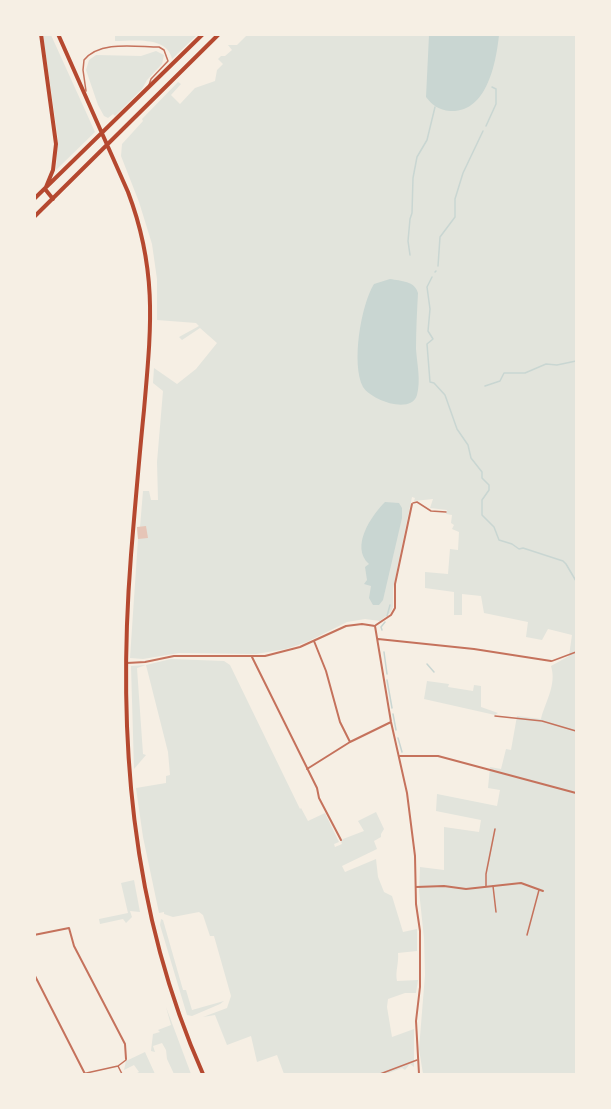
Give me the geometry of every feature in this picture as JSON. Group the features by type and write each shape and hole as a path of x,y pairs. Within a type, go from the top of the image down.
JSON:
{"main road":[{"path":"41,34 56,144 53,170 45,189"},
{"path":"58,34 138,216 150,280 150,339 131,556 125,663 127,753 132,808 144,882 164,965 202,1074"},
{"path":"34,199 203,34"},
{"path":"34,217 219,34"},
{"path":"45,189 53,199"}],"street":[{"path":"125,663 145,662 174,656 252,657 279,653 314,641 346,626 362,624 375,626 391,615 395,608 395,584 412,504"},
{"path":"375,626 411,825 420,931 420,987 416,1021 419,1074"},
{"path":"378,639 474,649 551,662"},
{"path":"314,641 326,671 340,722 350,742"},
{"path":"252,657 341,840"},
{"path":"307,769 350,742 391,722"},
{"path":"400,756 438,756 576,793"},
{"path":"415,887 444,886 466,889 520,883 543,891"},
{"path":"34,935 69,928 74,946 125,1044 126,1059"},
{"path":"34,974 83,1074"}],"lane":[{"path":"87,99 82,70 84,60 93,53 113,46 159,47 164,50 168,61 151,79 147,89"},
{"path":"412,504 417,502 431,511 446,512"},
{"path":"551,662 576,652"},
{"path":"495,716 542,721 576,731"},
{"path":"486,886 486,874 495,829"},
{"path":"493,886 496,912"},
{"path":"527,935 539,889"},
{"path":"83,1074 118,1066 126,1059"},
{"path":"381,1074 418,1060"},
{"path":"118,1066 122,1074"}],"shaded area":[{"path":"115,34 197,35 172,59 164,46 149,41 115,41"},
{"path":"43,35 51,35 95,132 56,170 58,139"},
{"path":"247,35 576,35 576,1074 423,1074 419,1049 425,975 419,891 420,867 444,870 444,827 479,832 481,820 436,811 437,794 497,806 500,790 488,788 490,767 501,769 506,749 511,750 517,716 541,719 552,687 551,666 569,656 572,635 548,629 542,640 526,637 528,622 484,613 481,596 462,594 462,615 454,615 454,592 425,588 425,572 448,574 450,549 458,550 459,532 452,529 454,525 451,523 452,515 446,514 447,510 430,508 433,499 414,501 415,498 412,497 393,589 393,607 390,613 380,621 365,619 347,622 307,642 286,649 256,654 179,653 143,659 130,658 137,527 140,527 143,491 149,491 151,500 158,500 157,462 163,391 153,383 154,368 177,384 196,369 217,343 200,328 182,340 179,337 199,326 196,323 157,320 157,279 152,244 121,156 122,144 143,121 142,119 178,82 181,84 171,95 180,104 195,88 215,81 217,70 223,64 218,59 232,50 228,45 237,45"},
{"path":"429,35 499,35 492,72 481,95 473,104 463,109 442,110 426,97"},
{"path":"156,51 164,55 162,64 142,89 115,116 113,114 108,118 104,116 86,70 89,60 96,55 141,56"},
{"path":"390,279 411,284 418,293 416,349 419,378 417,395 413,401 399,405 382,401 367,392 359,377 358,364 359,335 369,294 374,284"},
{"path":"385,502 399,503 402,508 402,518 383,600 379,605 373,605 369,598 371,586 364,584 367,580 365,567 369,564 364,557 362,541 369,523"},
{"path":"171,659 224,661 230,665 300,809 308,821 325,813 339,842 334,844 335,847 342,844 343,839 364,831 358,821 376,812 384,829 381,837 374,841 377,849 342,866 345,872 376,859 378,877 384,892 392,896 403,932 417,929 417,951 398,953 396,974 397,981 418,980 416,993 405,993 388,999 387,1007 392,1037 414,1029 414,1067 410,1064 405,1070 402,1068 386,1074 284,1074 277,1055 257,1062 251,1036 227,1045 215,1015 203,1017 227,1008 231,996 214,936 210,936 203,915 199,912 173,917 164,912 159,913 143,837 136,788 166,783 166,776 170,775 168,752 146,665"},
{"path":"146,665 137,668 143,754 146,755 134,769 131,666"},
{"path":"427,681 473,691 474,685 481,686 481,707 498,713 495,715 424,699"},
{"path":"134,880 140,912 130,911 132,917 126,923 123,919 100,924 99,919 128,913 121,883"},
{"path":"161,919 183,990 186,990 192,1010 224,1001 220,1004 192,1016 187,1015 160,925"},
{"path":"166,1007 191,1074 174,1074 162,1043 153,1046 155,1052 151,1051 153,1034 171,1025"},
{"path":"145,1052 155,1074 135,1074 139,1072 134,1065 124,1070 126,1061"}],"building":[{"path":"146,526 148,538 138,539 137,527"}],"waterway":[{"path":"486,126 496,104 496,89 492,87"},
{"path":"410,255 408,241 413,178 417,157 427,140 435,107"},
{"path":"438,266 440,237 455,217 455,199 463,173 483,131"},
{"path":"432,277 427,287 430,309 428,331 433,339 427,344 430,382 434,383 445,395 457,429 468,445 471,458 482,472 482,478 489,485 489,490 482,500 482,515 494,527 499,540 519,549 523,548 563,561 576,581"},
{"path":"485,386 500,381 504,373 525,373 546,364 557,365 576,361"},
{"path":"387,616 390,605"},
{"path":"382,630 381,627 385,622"},
{"path":"384,652 387,674"},
{"path":"427,664 434,672"},
{"path":"387,680 392,708"},
{"path":"393,714 396,730"},
{"path":"398,738 402,752"}]}
